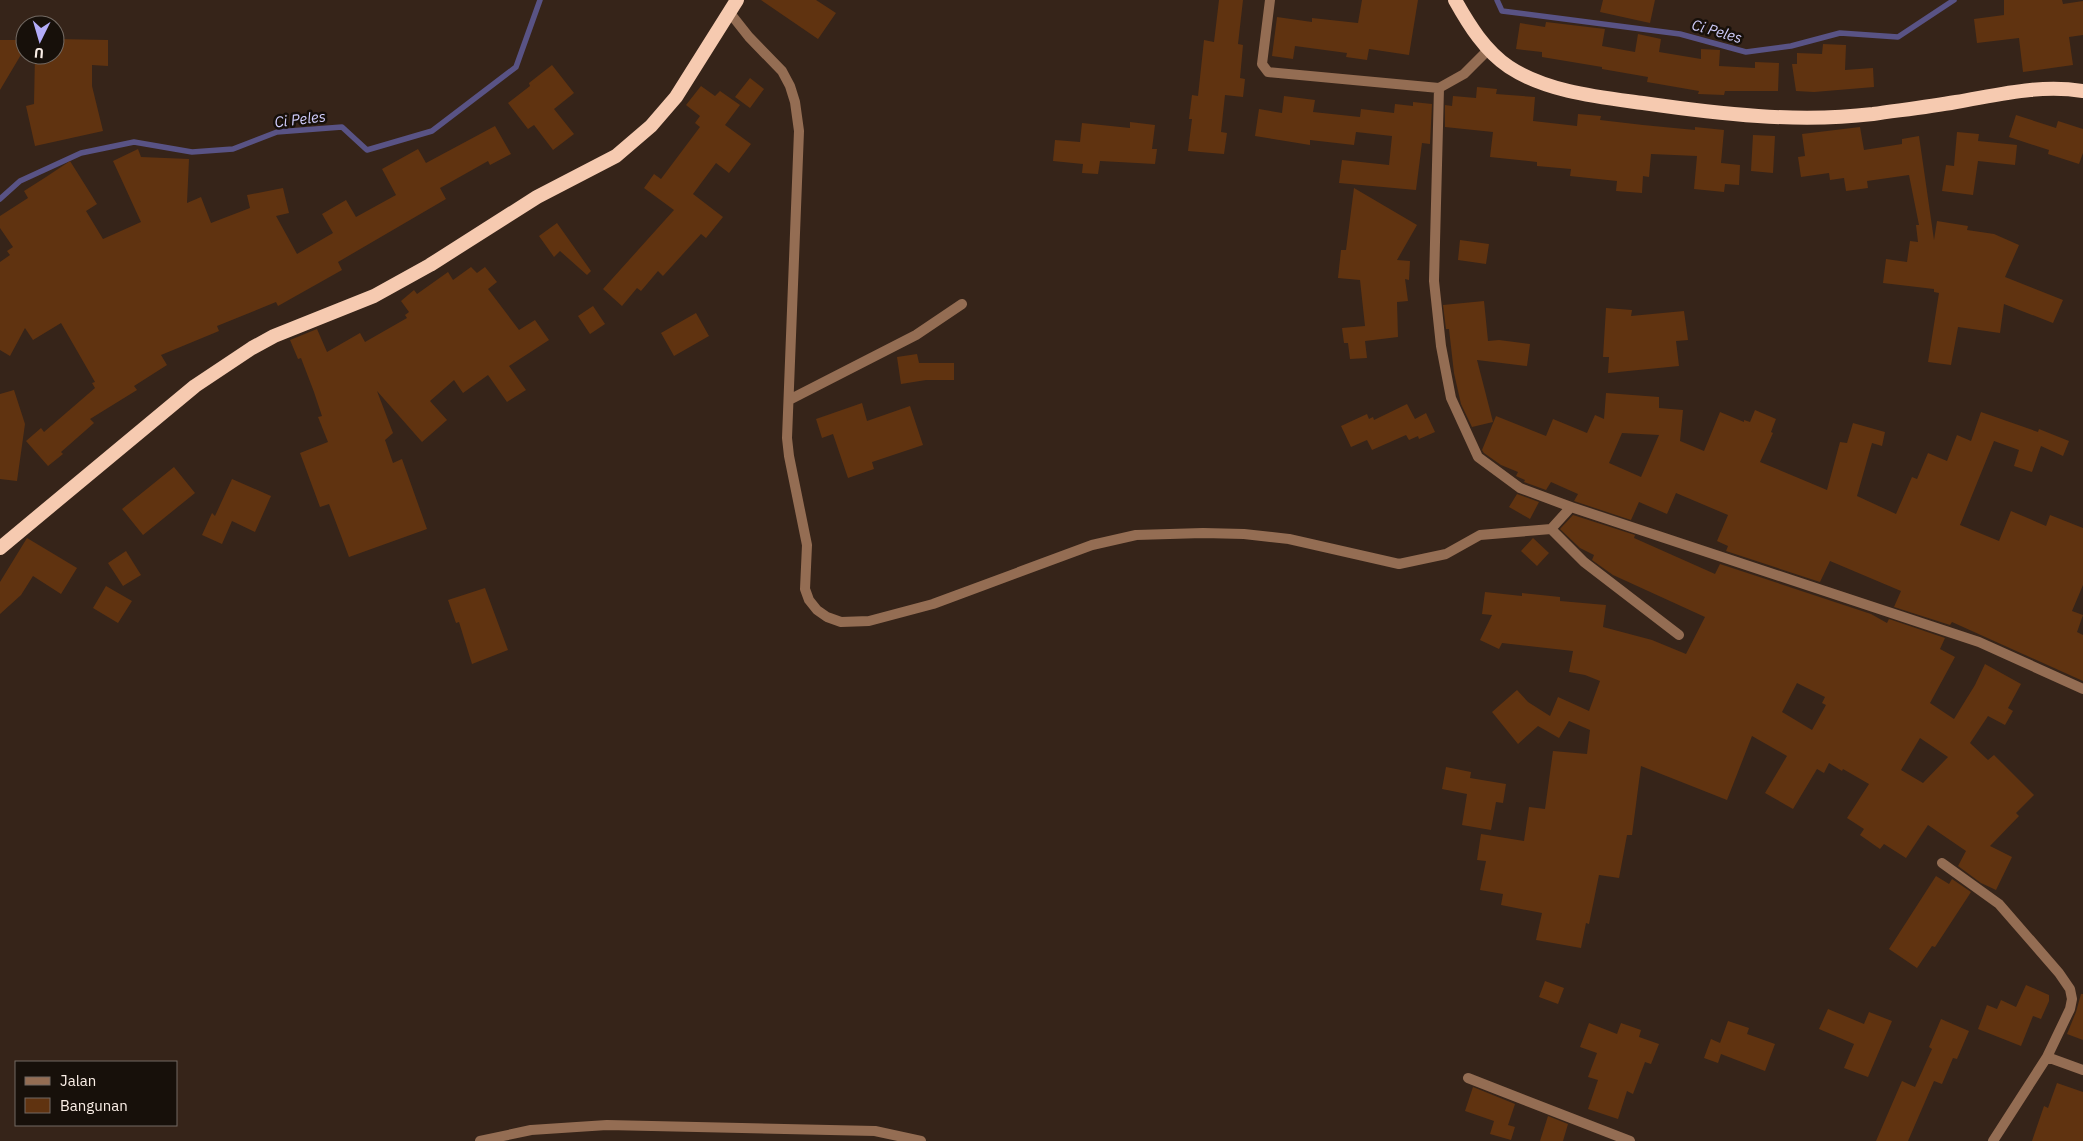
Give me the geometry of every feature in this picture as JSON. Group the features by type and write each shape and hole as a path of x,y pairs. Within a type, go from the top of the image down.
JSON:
{"highway":[{"path":"0,548 196,386 252,348 274,336 374,296 430,265 538,197 616,156 651,126 676,97 737,0"},
{"path":"1455,0 1488,50 1510,68 1544,83 1582,94 1674,108 1793,119 1872,114 2021,90 2045,88 2083,91"}],"street":[{"path":"1270,0 1262,64 1268,72 1439,88 1464,74 1488,50"},
{"path":"730,12 749,37 782,71 790,86 795,102 798,131 787,438 807,545 805,589 809,600 827,617 841,622 869,621 934,604 1092,545 1136,535 1244,534 1289,540 1399,564 1446,554 1480,536 1551,528 1571,507"},
{"path":"1439,88 1434,281 1441,346 1451,398 1478,457 1520,488 1571,507 1979,642 2083,689"},
{"path":"789,400 916,335 962,304"},
{"path":"1551,528 1584,562 1679,635"},
{"path":"1942,863 1999,904 2059,973 2070,989 2072,999 2070,1009 2047,1057 1993,1141"},
{"path":"2047,1057 2083,1070"},
{"path":"1468,1078 1630,1141"},
{"path":"480,1141 531,1130 607,1125 875,1131 921,1141"}],"building":[{"path":"761,0 816,0 836,13 818,39"},
{"path":"1219,0 1243,0 1238,44 1243,45 1240,78 1245,79 1243,97 1225,95 1221,132 1227,133 1224,154 1188,151 1192,119 1189,119 1192,95 1198,96 1204,40 1214,42"},
{"path":"1362,0 1418,0 1409,55 1369,49 1367,60 1346,57 1347,53 1295,46 1293,59 1272,56 1277,17 1312,22 1312,18 1358,23"},
{"path":"1603,0 1655,0 1650,23 1600,12"},
{"path":"2004,0 2062,0 2063,4 2083,1 2083,35 2069,37 2073,65 2023,72 2019,38 1977,43 1974,19 2004,15"},
{"path":"1546,22 1605,29 1602,46 1635,52 1638,34 1661,39 1659,52 1701,59 1701,49 1720,50 1719,66 1755,68 1755,62 1779,63 1778,91 1725,91 1724,95 1698,94 1699,91 1647,82 1648,77 1542,57 1542,52 1516,49 1520,23 1545,27"},
{"path":"65,39 108,40 108,66 92,65 92,86 103,131 35,146 26,106 34,104 35,65 65,65"},
{"path":"0,40 15,40 15,65 0,90"},
{"path":"1823,44 1846,45 1845,70 1873,68 1874,87 1814,92 1796,91 1792,64 1797,64 1797,53 1822,54"},
{"path":"552,65 574,93 554,109 574,134 553,150 534,125 528,129 508,103 530,86 529,83"},
{"path":"750,78 764,89 750,108 735,97"},
{"path":"701,86 715,96 720,91 740,105 725,125 751,144 729,173 716,163 693,194 723,217 706,238 701,234 663,276 658,271 641,291 637,288 622,306 603,289 674,210 644,188 654,174 661,179 700,127 695,123 700,116 686,105"},
{"path":"1477,87 1497,89 1496,94 1535,97 1533,121 1577,126 1578,114 1601,116 1600,120 1643,125 1695,130 1695,127 1724,130 1721,163 1740,165 1739,185 1725,184 1724,192 1694,189 1697,156 1651,154 1649,177 1643,176 1642,193 1616,191 1617,181 1570,176 1571,169 1537,166 1537,162 1490,157 1493,132 1445,127 1445,105 1452,106 1453,96 1476,98"},
{"path":"1284,96 1315,100 1313,112 1360,117 1361,109 1394,113 1395,104 1413,106 1413,102 1432,104 1430,144 1422,143 1416,190 1339,183 1342,160 1389,165 1392,136 1356,132 1354,145 1310,140 1310,145 1255,136 1259,109 1282,113"},
{"path":"2016,115 2056,128 2058,121 2083,129 2083,153 2079,164 2048,154 2049,150 2009,137"},
{"path":"1130,122 1155,125 1152,149 1157,149 1155,164 1100,161 1098,174 1082,173 1083,164 1053,161 1055,140 1080,142 1082,123 1130,128"},
{"path":"495,126 511,154 490,165 488,161 440,188 446,199 338,262 342,270 278,306 276,302 217,326 219,331 161,355 167,365 134,386 137,390 90,419 94,423 48,466 26,441 41,428 44,432 95,388 92,383 95,382 61,323 33,340 25,328 10,356 0,350 0,262 10,255 7,251 13,247 0,228 0,216 28,198 24,191 70,161 97,204 86,211 103,239 141,222 113,161 138,149 141,157 189,159 187,203 201,197 211,223 250,208 247,195 283,188 289,213 276,216 297,254 333,233 322,214 346,200 356,217 396,195 382,169 418,149 426,163"},
{"path":"1860,127 1864,150 1902,144 1902,139 1919,136 1934,240 1937,221 1968,226 1967,230 1994,234 2019,245 2005,277 2063,300 2053,323 2004,304 2000,333 1958,327 1951,365 1928,362 1939,293 1934,292 1934,289 1883,283 1886,259 1907,262 1910,241 1918,242 1916,225 1919,225 1909,175 1867,181 1868,188 1846,191 1844,178 1830,180 1829,173 1801,177 1798,157 1805,156 1802,134"},
{"path":"1957,132 1979,134 1978,141 2017,145 2015,165 1978,161 1973,195 1942,191 1946,165 1954,166"},
{"path":"1753,135 1775,136 1773,173 1751,171"},
{"path":"1354,188 1417,225 1397,260 1410,261 1409,280 1405,279 1408,301 1397,302 1398,337 1365,341 1367,358 1350,359 1348,343 1344,343 1342,328 1365,326 1360,280 1338,278 1341,250 1346,250"},
{"path":"557,223 591,271 587,275 560,251 554,257 539,236"},
{"path":"1460,240 1489,244 1486,264 1458,260"},
{"path":"471,267 477,273 485,267 497,282 488,289 519,330 535,320 549,340 509,366 526,390 507,402 488,375 463,393 454,380 430,401 447,420 422,442 377,391 393,433 385,440 393,463 402,459 427,529 349,557 329,504 320,507 300,453 328,442 318,417 322,416 314,392 301,358 298,359 290,340 317,329 327,352 360,333 365,342 407,318 405,315 409,312 401,301 414,290 417,294 448,272 453,280"},
{"path":"1484,301 1488,341 1499,340 1530,344 1527,366 1477,360 1493,422 1472,427 1461,404 1454,373 1449,329 1446,329 1443,305"},
{"path":"593,306 605,324 590,334 578,316"},
{"path":"1606,308 1632,310 1631,316 1684,311 1688,340 1676,341 1679,366 1608,373 1609,357 1603,357"},
{"path":"696,313 709,336 674,356 661,333"},
{"path":"917,354 919,363 954,363 954,380 926,380 901,384 897,357"},
{"path":"14,390 25,424 17,481 0,479 0,394"},
{"path":"1606,393 1659,397 1659,408 1683,410 1680,441 1704,451 1720,412 1744,422 1744,420 1750,422 1755,410 1776,419 1771,432 1773,433 1760,462 1827,490 1840,442 1847,443 1853,423 1885,432 1882,446 1872,443 1857,496 1896,514 1912,477 1917,479 1928,453 1947,461 1957,435 1971,441 1981,412 2038,432 2039,429 2069,441 2063,456 2041,446 2032,472 2014,466 2019,450 1994,441 1960,525 1999,541 2011,511 2046,526 2050,515 2083,528 2083,585 2072,611 2083,615 2077,632 2083,635 2083,681 1952,622 1950,625 1894,607 1901,591 1830,561 1820,582 1726,551 1728,546 1717,541 1728,515 1676,493 1667,514 1639,502 1631,520 1574,501 1578,494 1551,482 1546,490 1524,482 1525,480 1516,476 1518,472 1501,465 1482,450 1496,416 1546,436 1553,419 1587,433 1595,415 1604,419","holes":["1622,433 1659,435 1641,477 1609,463"]},
{"path":"862,403 867,421 910,406 923,445 872,462 874,469 848,478 833,434 822,438 816,419"},
{"path":"1407,404 1415,419 1426,413 1435,432 1419,439 1418,436 1409,440 1406,435 1372,450 1367,440 1351,447 1341,426 1367,414 1369,419 1373,417 1374,420"},
{"path":"174,467 195,493 143,535 122,509"},
{"path":"232,479 271,496 255,532 232,521 222,544 202,535 212,513 215,516"},
{"path":"1517,494 1539,502 1530,519 1509,507"},
{"path":"1573,515 1635,535 1634,538 1715,574 1720,564 1871,614 1887,623 1889,619 1945,638 1940,649 1955,657 1930,703 1954,719 1975,685 1985,664 2021,684 2008,708 2013,711 2005,725 1988,716 1970,743 1988,760 1994,755 2034,795 2016,813 2019,816 1990,846 2012,857 1996,890 1981,883 1958,866 1966,851 1928,825 1906,858 1884,844 1880,849 1860,835 1864,829 1847,818 1869,784 1829,763 1824,773 1817,769 1793,809 1765,793 1787,756 1752,736 1727,800 1641,766 1632,835 1627,835 1619,878 1599,875 1589,924 1586,923 1581,948 1536,940 1542,913 1501,905 1503,894 1480,890 1486,861 1477,860 1481,834 1524,841 1529,807 1545,809 1553,751 1587,754 1590,730 1569,721 1559,738 1538,726 1518,744 1492,712 1517,690 1528,702 1550,716 1558,697 1589,711 1600,681 1585,675 1569,672 1573,651 1502,643 1499,649 1480,640 1492,615 1482,614 1485,592 1522,596 1522,593 1560,597 1560,601 1606,605 1603,627 1652,640 1686,654 1705,617 1613,575 1592,560 1594,555 1580,548 1560,529","holes":["1797,683 1825,697 1822,703 1826,705 1812,730 1782,712","1920,738 1948,757 1923,783 1901,770"]},
{"path":"27,538 77,568 61,594 33,576 21,595 0,614 0,582"},
{"path":"1533,538 1549,553 1537,566 1521,551"},
{"path":"126,551 141,575 123,586 108,563"},
{"path":"106,586 132,601 118,623 93,608"},
{"path":"485,588 508,650 472,664 459,622 456,623 448,600"},
{"path":"1446,767 1471,772 1470,778 1506,784 1503,803 1496,802 1491,830 1462,825 1467,794 1442,789"},
{"path":"1936,876 1949,884 1952,879 1971,892 1935,947 1932,946 1917,968 1889,949"},
{"path":"1545,981 1564,988 1558,1004 1539,997"},
{"path":"2026,985 2049,995 2049,1001 2041,1019 2033,1016 2021,1046 1978,1029 1987,1005 1997,1009 2001,1000 2016,1007"},
{"path":"2081,994 2083,994 2083,1040 2067,1034"},
{"path":"1828,1009 1864,1024 1869,1012 1892,1021 1868,1077 1844,1068 1854,1044 1819,1029"},
{"path":"1941,1019 1969,1031 1957,1059 1953,1058 1942,1084 1934,1081 1908,1141 1876,1141 1902,1081 1915,1087 1932,1049 1929,1047"},
{"path":"1728,1021 1749,1028 1747,1034 1775,1044 1765,1071 1721,1054 1718,1063 1704,1058 1711,1039 1720,1043"},
{"path":"1589,1023 1617,1034 1621,1023 1641,1030 1639,1037 1659,1044 1651,1064 1645,1062 1633,1094 1627,1091 1618,1119 1588,1109 1598,1080 1588,1077 1597,1053 1580,1047"},
{"path":"2057,1083 2083,1092 2083,1141 2032,1141 2044,1106 2048,1108"},
{"path":"1473,1087 1515,1104 1508,1125 1515,1127 1511,1140 1490,1134 1494,1121 1465,1111"},
{"path":"1548,1116 1568,1124 1563,1141 1540,1141"}],"waterway":[{"name":"Ci Peles","path":"0,199 20,181 81,153 134,142 192,152 233,149 277,132 342,127 367,150 432,131 516,67 540,0"},
{"name":"Ci Peles","path":"1497,0 1502,11 1680,34 1746,52 1791,46 1840,33 1898,37 1954,0"}]}
